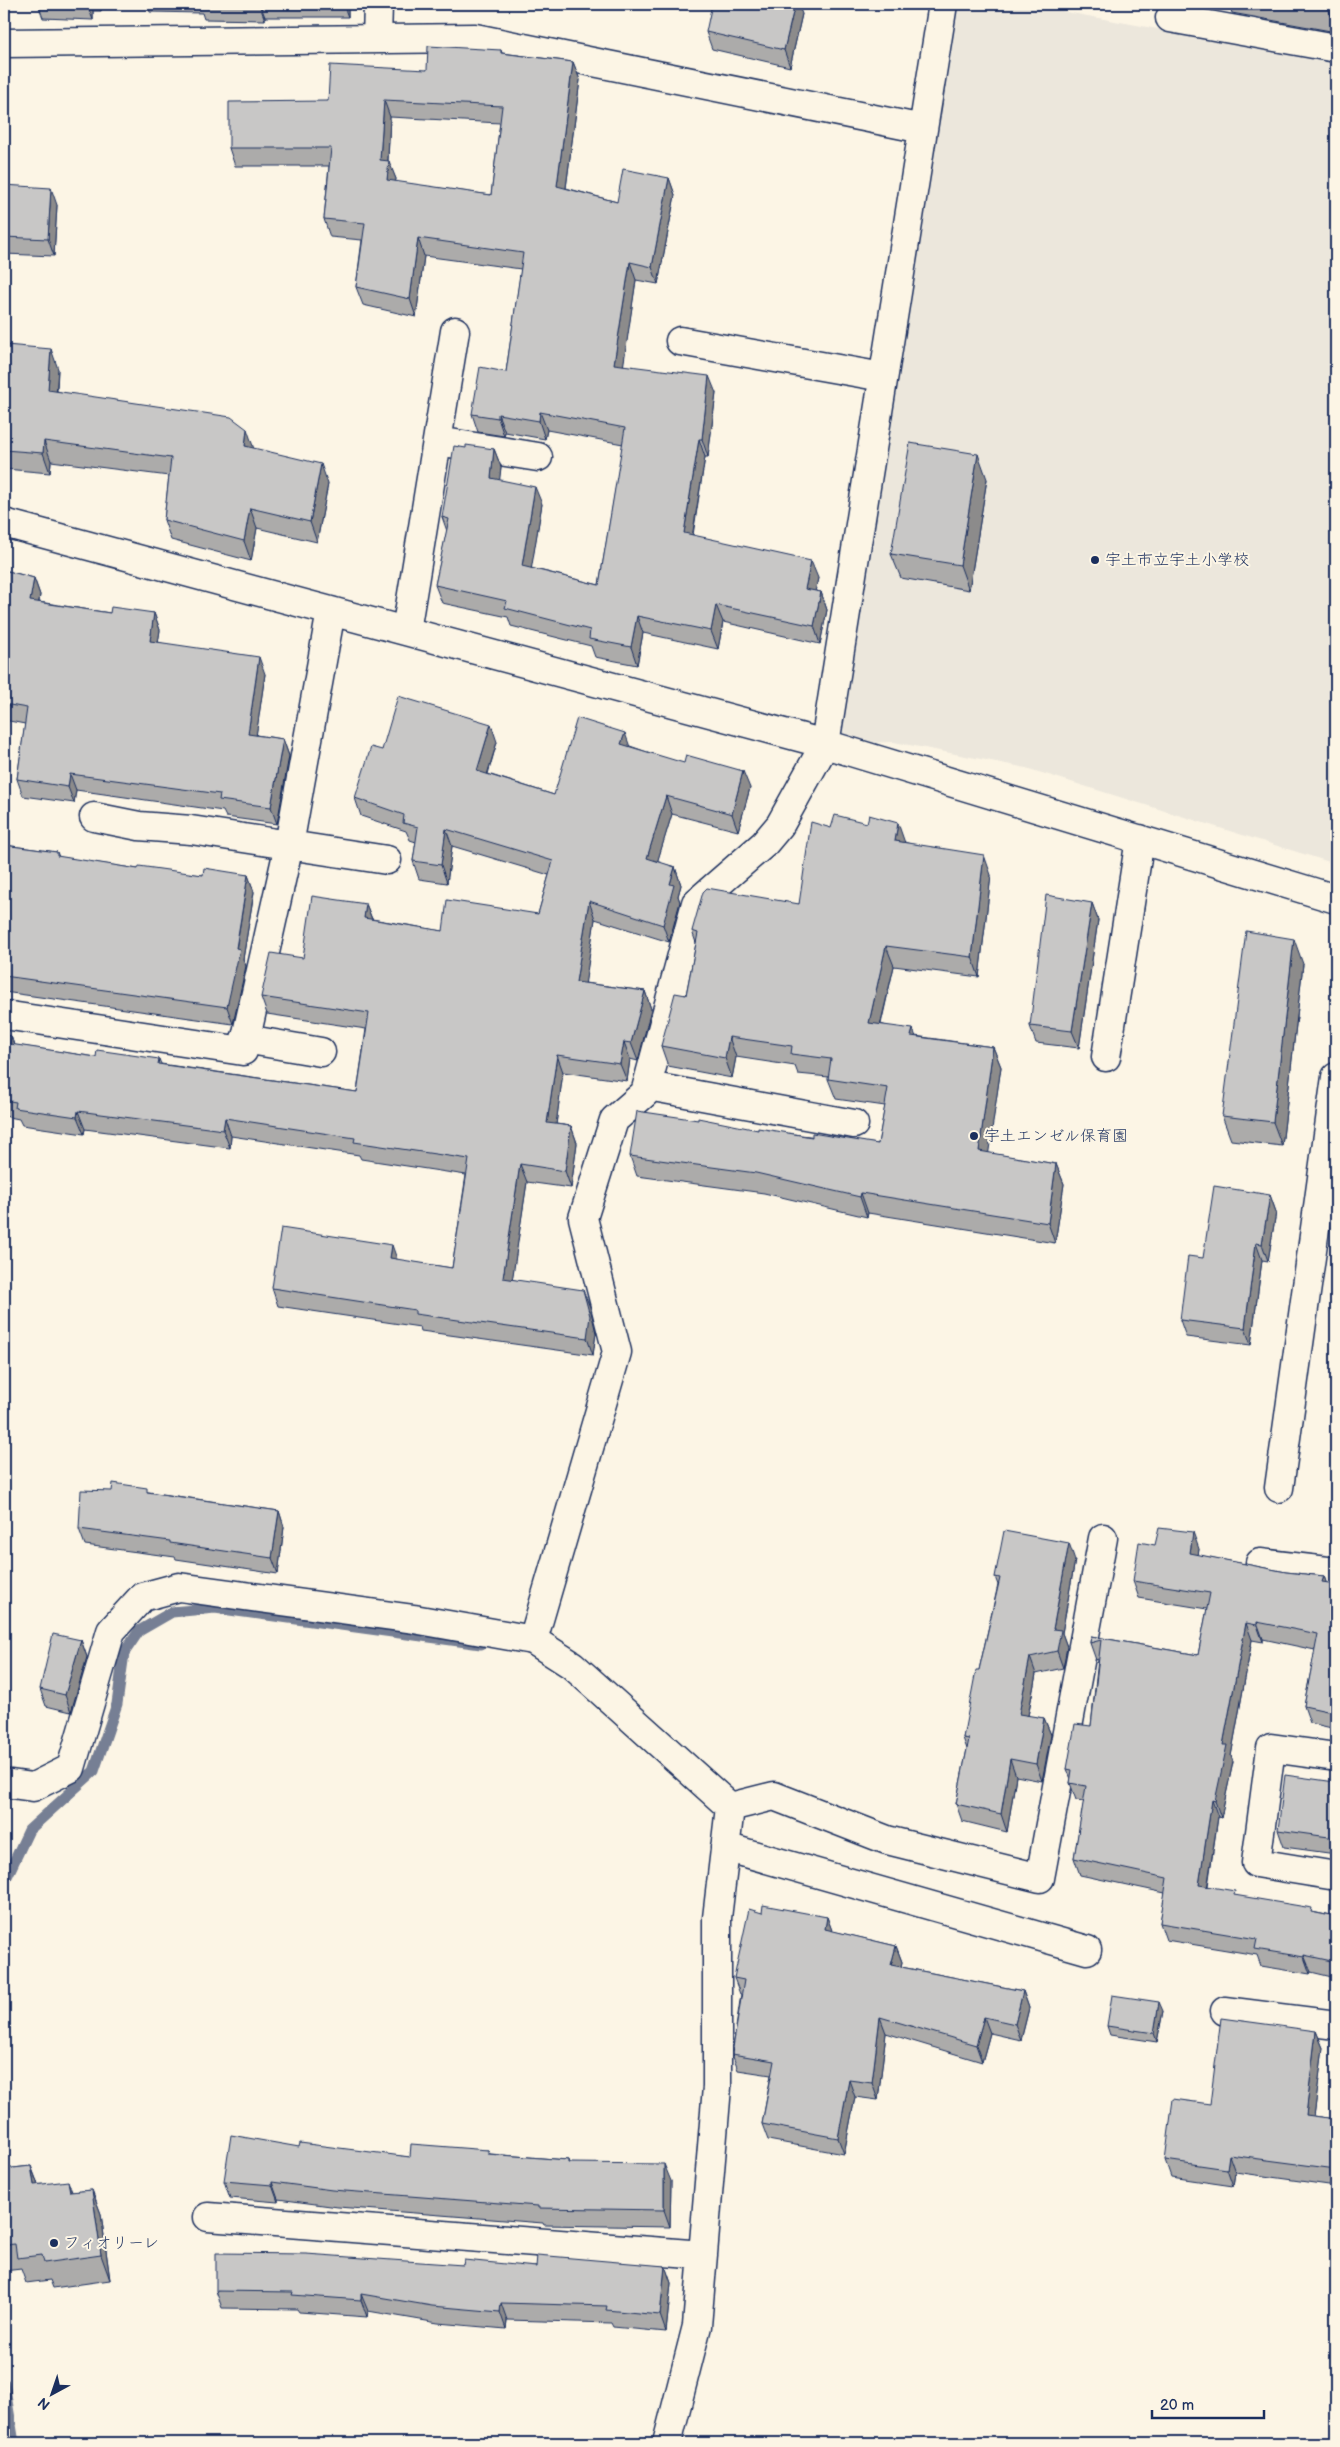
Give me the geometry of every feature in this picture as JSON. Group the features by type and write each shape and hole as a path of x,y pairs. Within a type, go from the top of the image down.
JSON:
{"street":[{"path":"377,39 378,4"},
{"path":"533,1640 617,1352 584,1218 614,1120 645,1093 648,1086 696,903 764,844 780,825 825,744 943,4"},
{"path":"1170,18 1336,48"},
{"path":"4,43 475,38 923,129"},
{"path":"406,631 455,331"},
{"path":"680,341 883,377"},
{"path":"437,441 538,457"},
{"path":"4,523 825,744 1336,899"},
{"path":"4,1014 242,1050 290,845 331,611"},
{"path":"94,817 139,826 191,830 387,860"},
{"path":"1106,1057 1140,839"},
{"path":"245,1039 321,1052"},
{"path":"1279,1488 1336,1077"},
{"path":"648,1086 854,1124"},
{"path":"730,1807 774,1796 886,1840 1040,1878 1103,1538"},
{"path":"1260,1562 1336,1572"},
{"path":"4,1783 33,1787 71,1768 111,1631 142,1597 179,1587 414,1619 533,1640 572,1665 730,1807"},
{"path":"1336,1757 1271,1748 1256,1864 1336,1876"},
{"path":"667,2443 697,2326 717,2087 717,1918 730,1807"},
{"path":"725,1847 1087,1950"},
{"path":"1226,2011 1336,2025"},
{"path":"208,2217 702,2255"}],"shaded area":[{"name":"宇土市立宇土小学校","path":"943,4 1023,4 1336,62 1336,864 1026,768 894,742 825,744"}],"building":[{"path":"712,4 795,4 784,50 706,32"},
{"path":"1307,4 1328,4 1328,7"},
{"path":"428,46 501,50 501,53 573,62 557,186 617,202 623,169 669,178 652,267 630,262 614,364 709,376 702,439 699,439 684,533 811,561 805,589 821,592 814,626 716,605 711,631 637,616 631,647 589,639 590,630 505,608 507,601 435,585 449,519 442,517 454,446 466,448 466,445 494,449 491,478 535,487 522,566 599,585 625,428 540,412 539,421 498,414 498,418 472,414 480,367 506,372 523,253 418,238 410,299 356,287 365,223 324,219 331,148 229,148 229,102 328,101 330,65 427,70","holes":["384,100 502,106 491,195 387,180 389,161 380,160"]},
{"path":"4,185 51,188 48,239 4,237"},
{"path":"6,345 51,349 48,390 231,417 247,429 245,446 321,464 310,522 250,508 244,541 164,520 171,458 44,441 43,453 4,450 4,371"},
{"path":"910,443 978,454 960,565 891,554"},
{"path":"4,570 34,578 30,601 110,613 111,607 154,613 150,641 259,657 248,734 283,739 271,807 219,800 220,794 70,774 68,787 17,779 27,708 4,704"},
{"path":"398,696 491,724 477,771 554,795 577,718 625,733 621,744 684,763 686,755 743,771 732,814 666,796 647,858 675,867 670,884 674,885 663,925 589,901 576,982 645,991 631,1043 624,1042 620,1064 557,1055 547,1123 571,1126 565,1171 520,1164 503,1278 583,1290 590,1316 587,1338 415,1314 415,1310 272,1288 281,1228 392,1245 390,1258 452,1268 469,1159 354,1142 355,1138 225,1118 223,1130 78,1111 77,1117 15,1108 16,1102 4,1100 4,1035 11,1036 10,1044 96,1057 97,1050 159,1059 158,1064 357,1092 369,1013 261,997 271,953 303,958 312,896 366,904 364,918 443,931 447,900 538,914 553,861 446,829 441,865 413,861 418,827 403,823 404,815 355,798 371,747 382,750"},
{"path":"835,815 867,823 869,815 898,823 895,841 984,855 972,957 886,946 869,1023 913,1029 911,1036 993,1047 979,1151 1056,1164 1048,1223 861,1193 860,1197 756,1173 630,1156 637,1111 698,1120 698,1118 758,1130 758,1128 812,1137 812,1133 878,1144 888,1088 828,1079 831,1059 791,1054 792,1046 729,1037 725,1058 661,1046 675,993 686,995 698,933 692,931 703,892 707,888 799,904 811,822 831,828"},
{"path":"4,845 57,852 57,856 138,869 139,866 203,875 204,868 248,875 236,948 240,949 227,1007 4,976"},
{"path":"1046,895 1092,903 1072,1031 1030,1026"},
{"path":"1246,931 1294,939 1273,1122 1222,1116"},
{"path":"1214,1186 1270,1195 1262,1244 1256,1243 1245,1328 1180,1320 1188,1256 1203,1258"},
{"path":"1336,1211 1336,1234 1334,1233"},
{"path":"113,1483 147,1488 147,1492 279,1511 272,1558 170,1543 170,1541 79,1529 81,1490 112,1491"},
{"path":"1159,1528 1193,1532 1190,1553 1286,1572 1324,1576 1322,1582 1336,1584 1336,1713 1304,1706 1318,1634 1257,1622 1257,1625 1246,1623 1223,1745 1227,1745 1215,1801 1212,1800 1199,1885 1235,1891 1234,1895 1312,1908 1311,1912 1336,1917 1336,1962 1304,1955 1304,1957 1255,1949 1257,1939 1160,1923 1167,1878 1074,1858 1086,1786 1070,1783 1072,1770 1067,1769 1075,1724 1091,1726 1101,1640 1090,1643 1091,1636 1198,1655 1210,1593 1133,1581 1139,1542 1155,1545"},
{"path":"1004,1531 1069,1543 1053,1629 1061,1630 1057,1651 1030,1657 1019,1714 1044,1718 1036,1764 1010,1759 1001,1814 956,1804 969,1739 963,1738 976,1670 979,1670 1000,1578 995,1577"},
{"path":"53,1634 81,1640 65,1695 40,1689"},
{"path":"1285,1775 1335,1782 1333,1802 1336,1803 1336,1838 1278,1830"},
{"path":"763,1905 827,1917 825,1929 896,1946 891,1965 1023,1991 1015,2024 984,2017 976,2045 880,2017 872,2083 849,2080 838,2138 762,2124 774,2061 732,2054 744,1980 734,1978 749,1909 762,1913"},
{"path":"1112,1995 1159,2002 1154,2033 1107,2026"},
{"path":"1221,2018 1316,2031 1306,2115 1336,2119 1336,2169 1229,2155 1227,2169 1165,2160 1173,2099 1210,2104"},
{"path":"231,2135 299,2147 300,2143 410,2157 411,2144 488,2150 488,2154 568,2160 568,2163 664,2164 664,2210 538,2208 538,2206 332,2190 272,2182 272,2185 224,2181"},
{"name":"フィオリーレ","path":"31,2166 34,2185 68,2181 70,2192 92,2190 101,2255 44,2263 42,2255 17,2258 15,2244 4,2245 4,2169"},
{"path":"216,2253 306,2254 463,2265 464,2260 536,2267 537,2255 665,2266 660,2315 606,2310 607,2306 501,2303 500,2312 432,2306 361,2294 361,2300 292,2295 293,2292 216,2291"}],"waterway":[{"path":"4,1883 29,1830 94,1771 117,1704 124,1653 139,1631 172,1612 215,1608 481,1644"},
{"path":"4,2383 14,2443"}],"place":[{"name":"宇土市立宇土小学校","path":"1095,560"},
{"name":"宇土エンゼル保育園","path":"974,1136"},
{"name":"フィオリーレ","path":"54,2243"}]}
